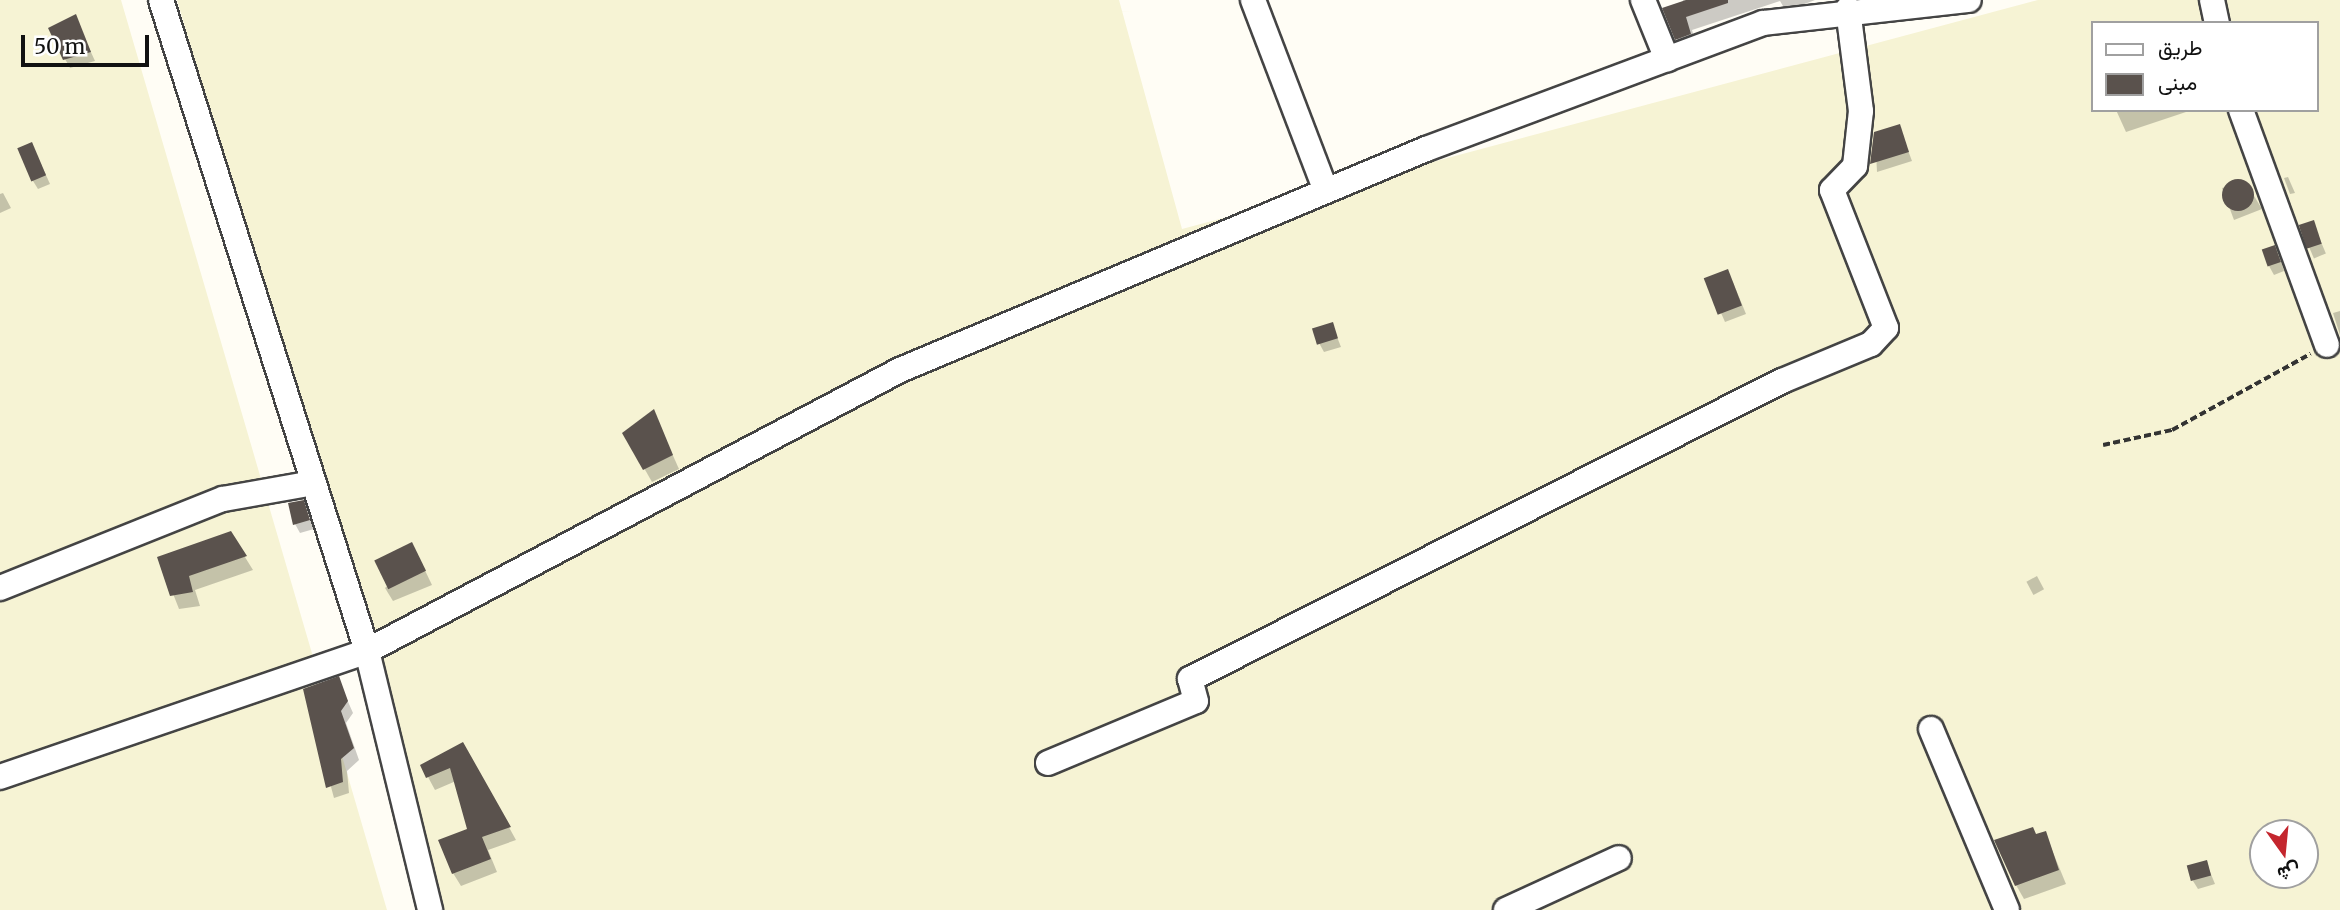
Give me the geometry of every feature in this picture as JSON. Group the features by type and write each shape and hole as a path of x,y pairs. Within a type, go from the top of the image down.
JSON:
{"street":[{"path":"161,0 367,651 430,910"},
{"path":"1253,0 1326,191"},
{"path":"1643,0 1667,59"},
{"path":"0,777 367,651 900,370 1326,191 1763,23 1845,6 1969,0"},
{"path":"2212,0 2217,21"},
{"path":"1048,763 1196,701 1190,679 1782,381 1871,344 1886,328 1832,190 1855,166 1861,111 1845,6"},
{"path":"2242,112 2327,345"},
{"path":"0,588 223,499 314,483"},
{"path":"1931,729 2007,910"},
{"path":"1506,910 1619,859"}],"path":[{"path":"2103,445 2172,430 2327,345"}],"shaded area":[{"path":"0,0 121,0 387,910 0,910"},
{"path":"177,0 1119,0 1182,229 2038,0 2340,0 2340,910 444,910"}],"building":[{"path":"1686,0 1728,0 1728,3 1686,17 1691,34 1675,40 1662,8"},
{"path":"76,14 91,52 63,60 48,28"},
{"path":"1900,124 1909,152 1870,164 1874,132"},
{"path":"32,142 46,175 31,181 17,148"},
{"path":"2238,179 2249,184 2254,195 2249,206 2238,211 2227,206 2222,195 2227,184"},
{"path":"2314,220 2322,244 2307,249 2299,225"},
{"path":"2275,245 2281,262 2268,267 2262,250"},
{"path":"1728,269 1742,305 1718,315 1704,278"},
{"path":"1333,322 1338,338 1317,345 1312,328"},
{"path":"654,409 673,455 643,470 622,433"},
{"path":"304,500 310,520 293,525 288,503"},
{"path":"231,531 247,556 189,576 193,592 170,596 157,557"},
{"path":"412,542 426,571 388,589 374,560"},
{"path":"339,676 348,701 341,711 354,748 341,759 343,782 326,788 303,689"},
{"path":"463,742 511,827 482,837 491,859 452,874 438,840 467,829 450,768 426,778 420,765"},
{"path":"2033,827 2036,834 2046,831 2059,870 2015,886 1994,840"},
{"path":"2207,860 2211,875 2191,881 2187,865"}]}
